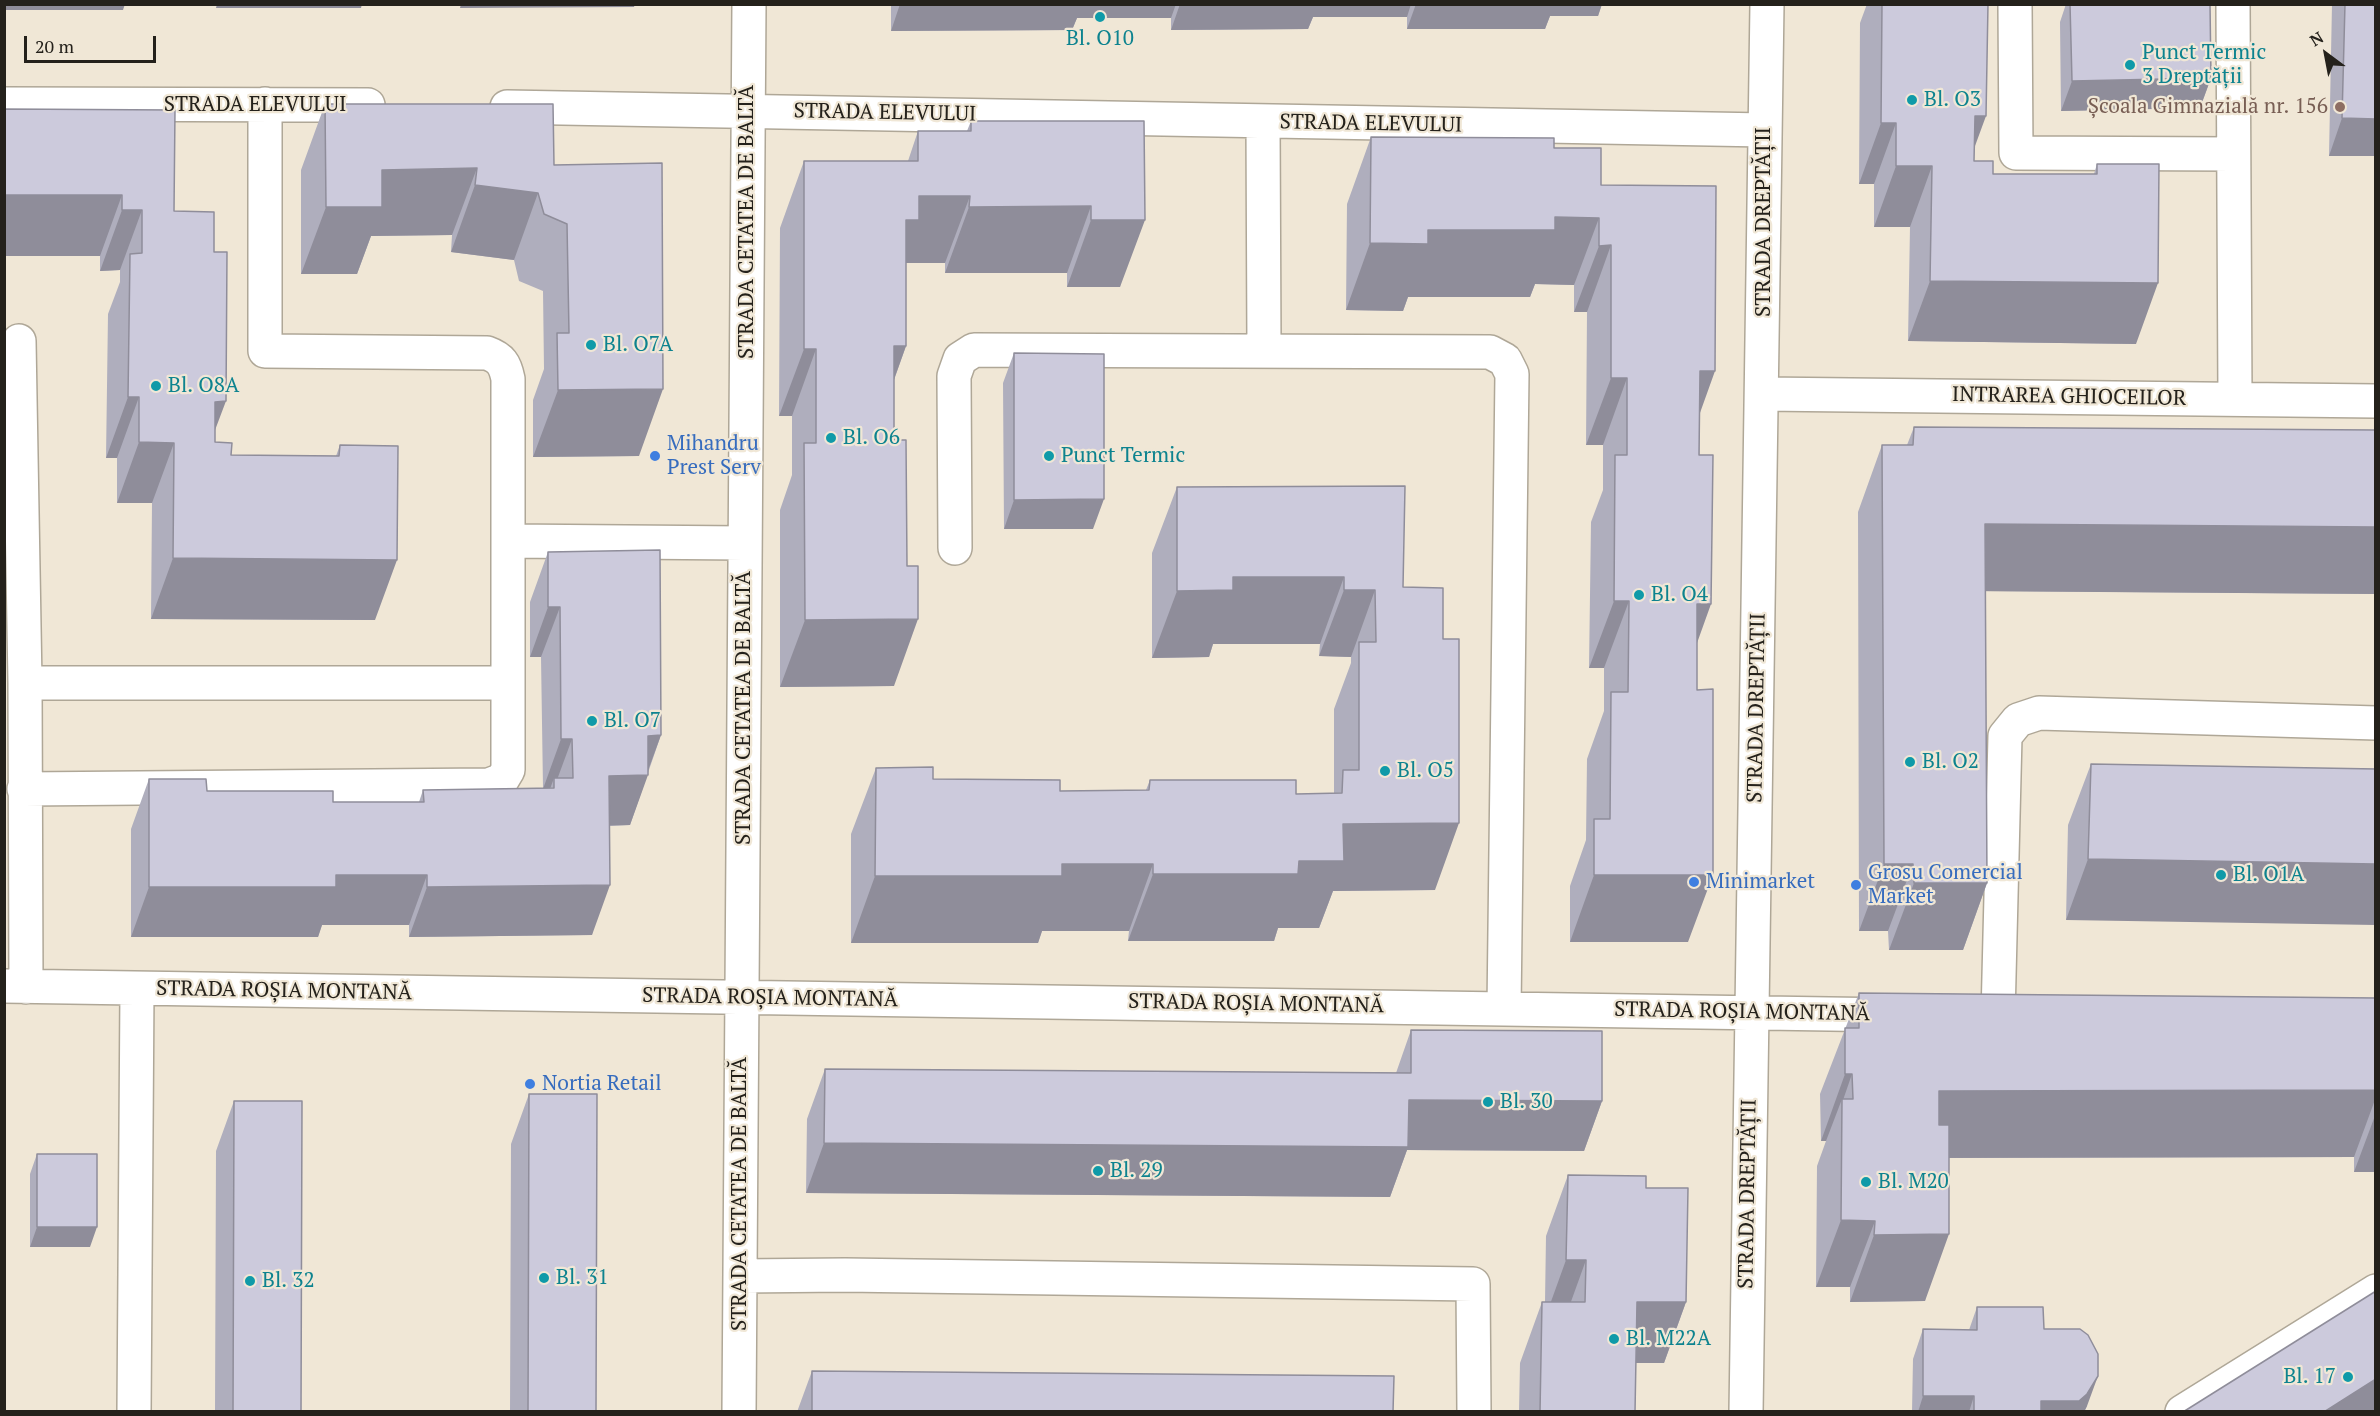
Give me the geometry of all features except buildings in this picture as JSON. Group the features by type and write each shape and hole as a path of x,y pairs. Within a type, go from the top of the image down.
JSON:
{"street":[{"name":"STRADA CETATEA DE BALTĂ","path":"739,1412 748,4"},
{"name":"STRADA DREPTĂȚII","path":"1746,1412 1750,1012 1763,394 1767,4"},
{"path":"2015,4 2016,153 2233,154"},
{"path":"2233,4 2235,398"},
{"name":"STRADA ELEVULUI","path":"4,104 394,106"},
{"path":"24,789 489,785 502,780 508,770 508,379 505,365 497,356 487,352 265,351 265,104"},
{"name":"STRADA ELEVULUI","path":"477,107 747,110 1263,122 1765,130"},
{"path":"1263,122 1264,350"},
{"path":"15,986 24,789 26,683 19,341"},
{"path":"955,548 954,376 960,359 974,350 1490,352 1505,360 1512,374 1504,1008"},
{"name":"INTRAREA GHIOCEILOR","path":"1763,394 2376,401"},
{"path":"508,541 744,543"},
{"path":"26,683 508,682"},
{"path":"1998,1017 2005,736 2018,720 2039,713 2376,723"},
{"name":"STRADA ROȘIA MONTANĂ","path":"15,986 1927,1015"},
{"name":"STRADA ROȘIA MONTANĂ","path":"134,1412 137,989"},
{"path":"1963,1016 2033,1017"},
{"path":"740,1276 845,1275 1473,1284 1474,1412"},
{"path":"2182,1412 2376,1291"}],"place":[{"name":"Bl. O10","path":"1100,17"},
{"name":"Punct Termic 3 Dreptății","path":"2130,65"},
{"name":"Bl. O3","path":"1912,100"},
{"name":"Școala Gimnazială nr. 156","path":"2340,107"},
{"name":"Bl. O7A","path":"591,345"},
{"name":"Bl. O8A","path":"156,386"},
{"name":"Bl. O6","path":"831,438"},
{"name":"Mihandru Prest Serv","path":"655,456"},
{"name":"Punct Termic","path":"1049,456"},
{"name":"Bl. O4","path":"1639,595"},
{"name":"Bl. O7","path":"592,721"},
{"name":"Bl. O2","path":"1910,762"},
{"name":"Bl. O5","path":"1385,771"},
{"name":"Bl. O1A","path":"2221,875"},
{"name":"Minimarket","path":"1694,882"},
{"name":"Grosu Comercial Market","path":"1856,885"},
{"name":"Nortia Retail","path":"530,1084"},
{"name":"Bl. 30","path":"1488,1102"},
{"name":"Bl. 29","path":"1098,1171"},
{"name":"Bl. M20","path":"1866,1182"},
{"name":"Bl. 31","path":"544,1278"},
{"name":"Bl. 32","path":"250,1281"},
{"name":"Bl. M22A","path":"1614,1339"},
{"name":"Bl. 17","path":"2348,1377"}]}
